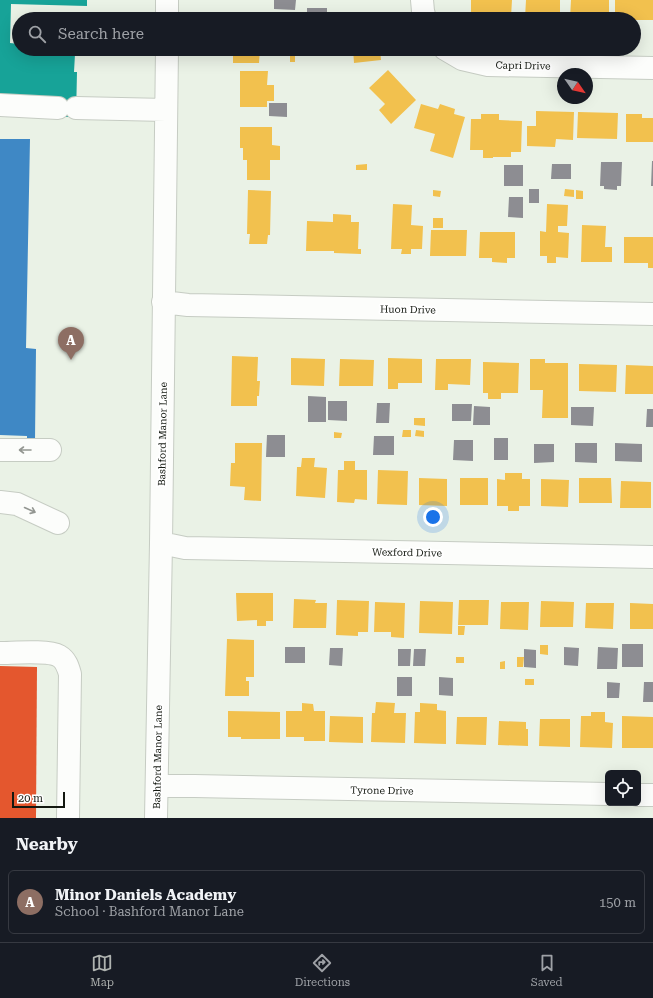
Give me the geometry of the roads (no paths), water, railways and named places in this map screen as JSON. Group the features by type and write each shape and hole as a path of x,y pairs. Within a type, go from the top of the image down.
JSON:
{"street":[{"path":"167,0 167,12"},
{"path":"422,0 423,12"},
{"name":"Bashford Manor Lane","path":"156,818 167,56"},
{"name":"Capri Drive","path":"456,56 462,60 488,65 653,68"},
{"path":"0,105 166,110"},
{"name":"Huon Drive","path":"163,302 188,305 653,314"},
{"path":"0,450 50,450"},
{"path":"0,502 17,504 58,523"},
{"name":"Wexford Drive","path":"161,543 185,548 653,557"},
{"path":"0,653 46,653 59,656 68,664 70,674 68,818"},
{"name":"Tyrone Drive","path":"157,786 605,794"},
{"path":"641,795 653,795"}],"place":[{"name":"Minor Daniels Academy","path":"71,360"}]}
